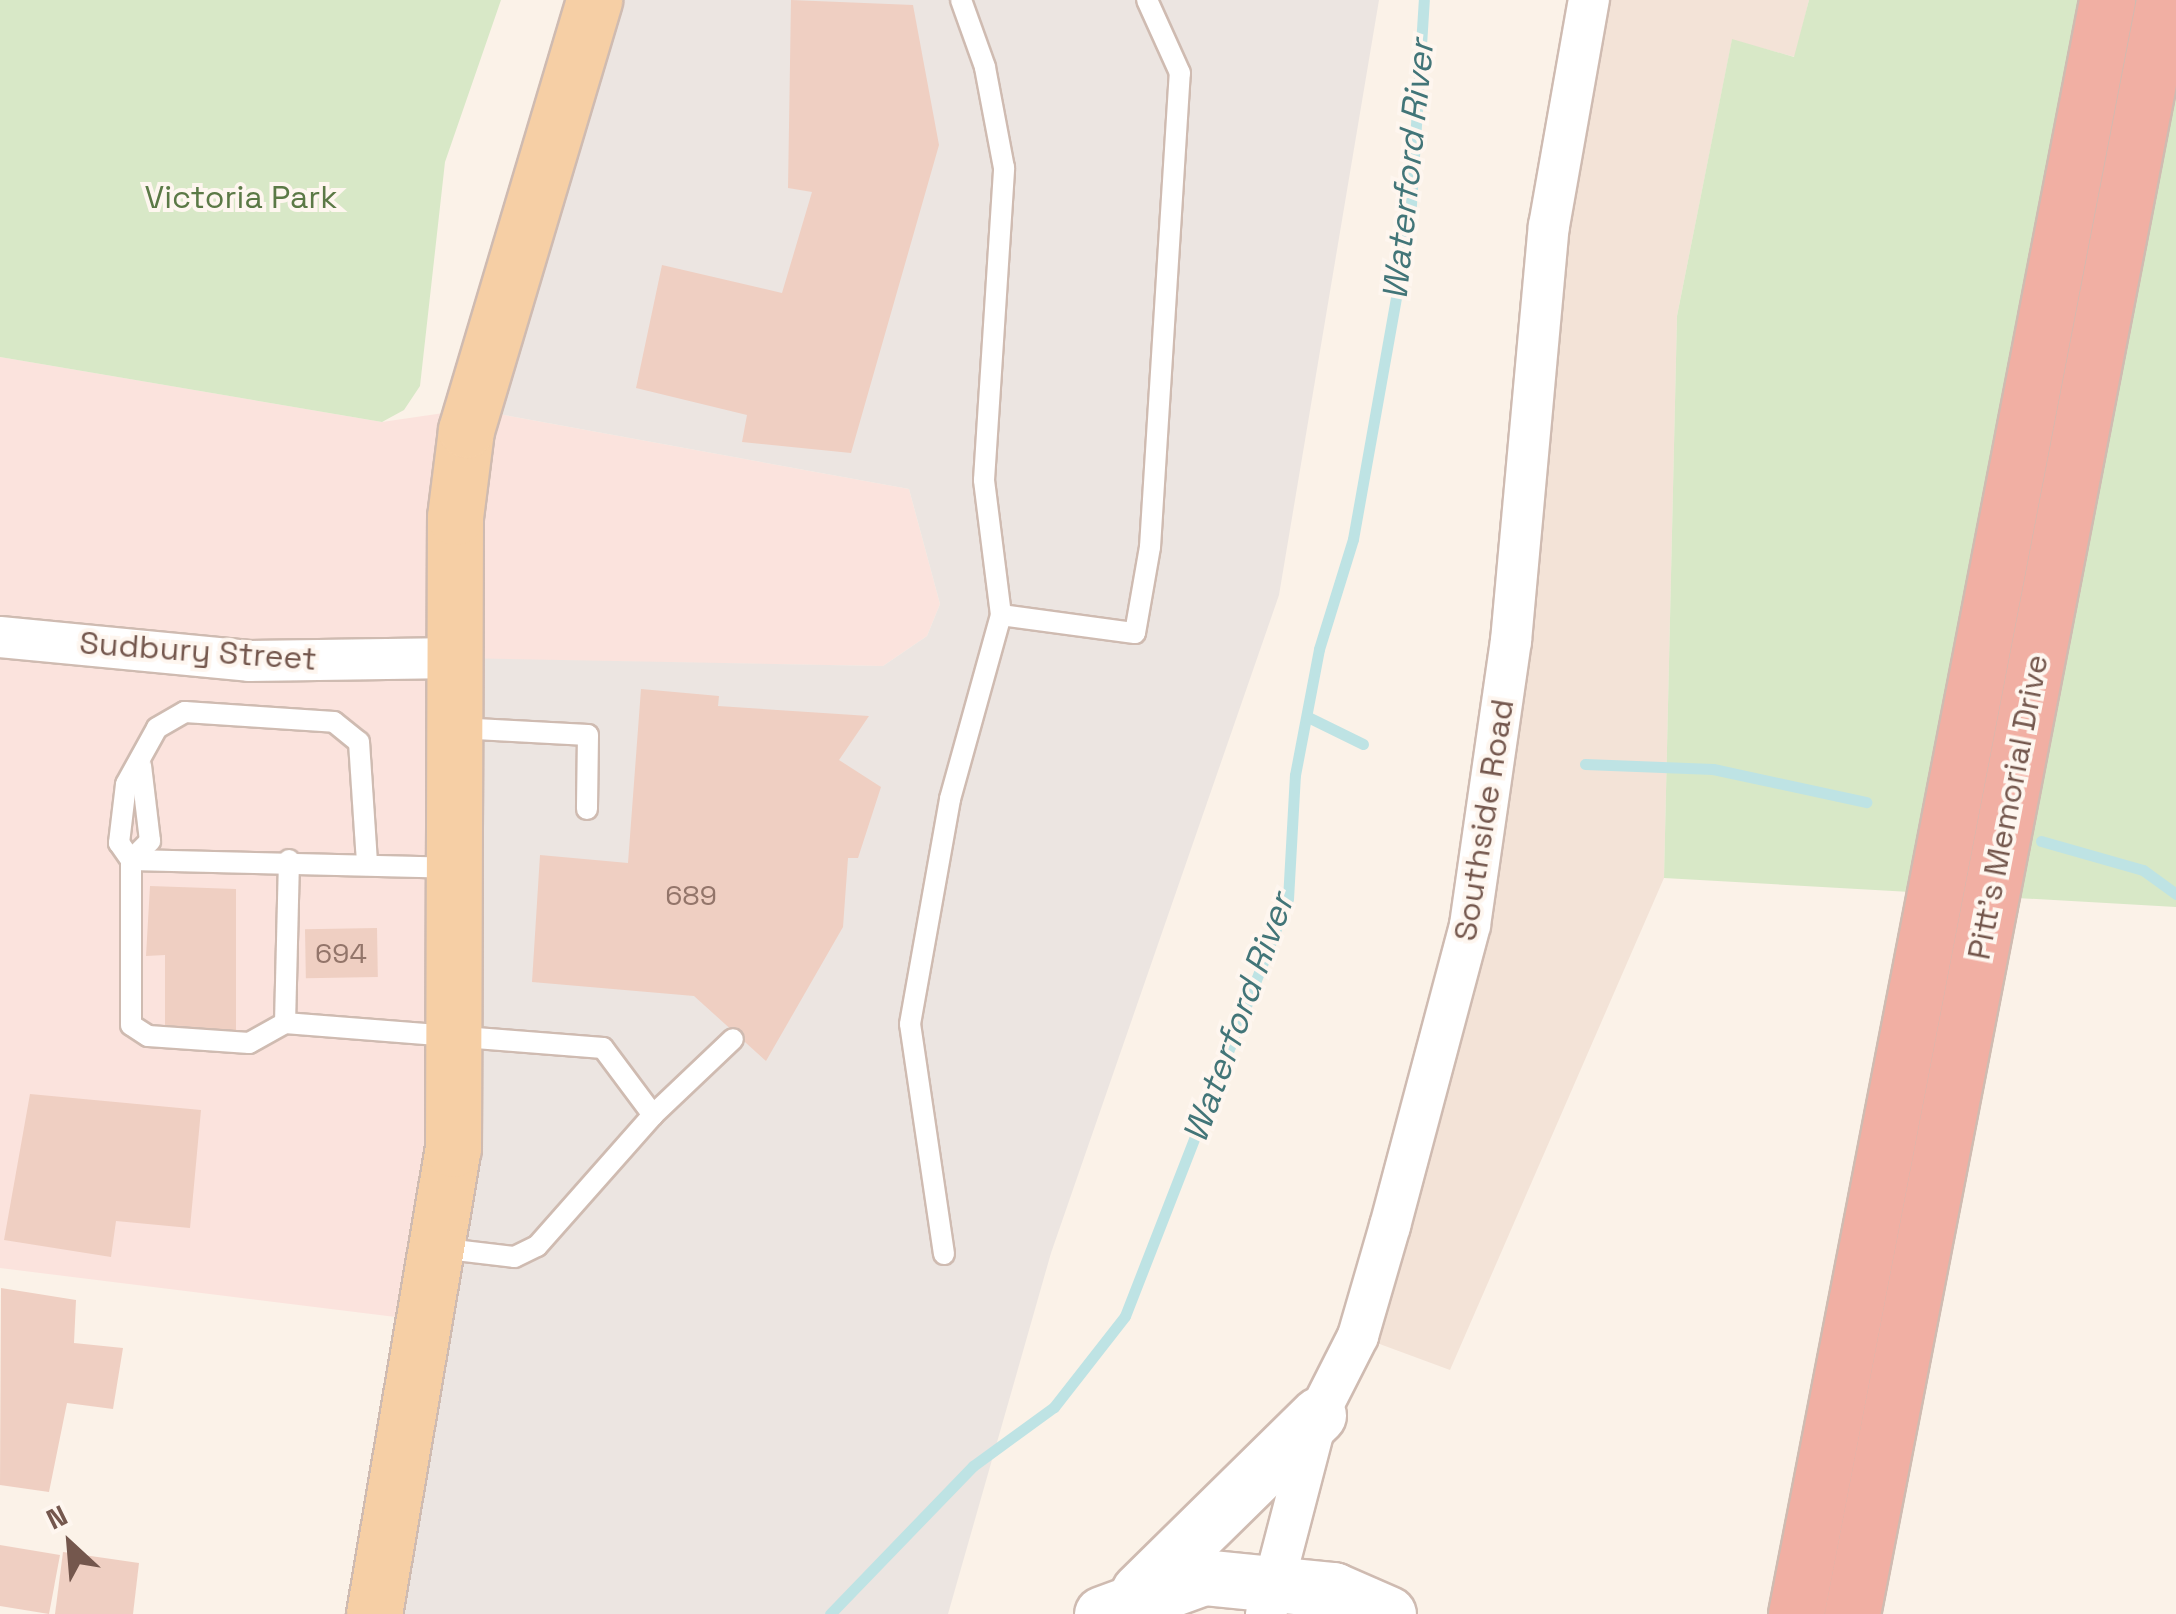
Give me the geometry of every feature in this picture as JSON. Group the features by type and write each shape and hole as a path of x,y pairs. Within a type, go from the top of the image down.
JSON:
{"highway":[{"name":"Pitt's Memorial Drive","path":"1796,1614 2107,0"},
{"name":"Pitt's Memorial Drive","path":"1852,1614 2164,0"}],"main road":[{"path":"379,1607 437,1248 457,1033 456,658 466,430 594,0"},
{"path":"1112,1609 1318,1415"},
{"path":"1112,1609 1203,1578 1270,1598 1333,1590 1388,1614"}],"street":[{"name":"Southside Road","path":"1270,1598 1318,1415 1358,1336 1470,925 1511,641 1549,226 1589,0"},
{"name":"Sudbury Street","path":"0,637 249,661 456,658"}],"lane":[{"path":"944,1254 910,1024 950,799 1001,616 984,480 1004,168 986,67 961,0"},
{"path":"1001,616 1136,633 1150,547 1180,72 1147,0"},
{"path":"367,864 359,742 334,722 185,712 157,728 142,766 150,841 131,860 131,1025 148,1036 249,1042 286,1023 457,1033 603,1048 654,1115"},
{"path":"457,728 588,735 587,810"},
{"path":"131,860 166,855 457,868"},
{"path":"286,1023 289,860"},
{"path":"437,1248 514,1257 538,1246 654,1115 733,1039"}],"shaded area":[{"path":"594,0 1379,0 1279,595 1051,1253 948,1614 374,1614 428,1321 456,658 883,666 927,636 940,604 909,489 471,409"},
{"path":"1589,0 1809,0 1795,57 1732,40 1677,316 1664,878 1450,1370 1358,1336 1439,1059"},
{"path":"0,357 382,422 471,409 909,489 940,604 927,636 883,666 456,659 428,1321 0,1268"}],"green space":[{"name":"Victoria Park","path":"0,0 501,0 445,162 420,386 404,410 382,422 0,357"},
{"path":"1809,0 2176,0 2176,907 1664,878 1677,316 1732,39 1794,57"}],"building":[{"path":"791,0 913,5 939,145 851,453 742,442 747,415 636,388 662,265 782,293 812,192 788,188"},
{"path":"641,689 719,696 718,706 869,716 839,760 881,787 858,858 848,858 843,927 766,1061 694,996 532,982 540,855 628,863"},
{"path":"150,886 236,889 236,1031 165,1031 165,955 146,956"},
{"path":"377,928 378,977 306,978 305,929"},
{"path":"30,1094 201,1110 190,1228 116,1221 111,1257 4,1240"},
{"path":"1,1288 76,1300 74,1343 123,1348 113,1409 67,1403 49,1492 0,1485"},
{"path":"0,1545 60,1555 49,1614 0,1606"},
{"path":"63,1552 139,1563 133,1614 55,1614"}],"waterway":[{"name":"Waterford River","path":"830,1614 973,1466 1054,1407 1125,1316 1288,899 1295,775 1319,649 1353,539 1410,220 1424,0"},
{"path":"1310,718 1363,744"},
{"path":"1585,764 1713,769 1866,802"},
{"path":"2041,841 2143,870 2176,894"}]}
